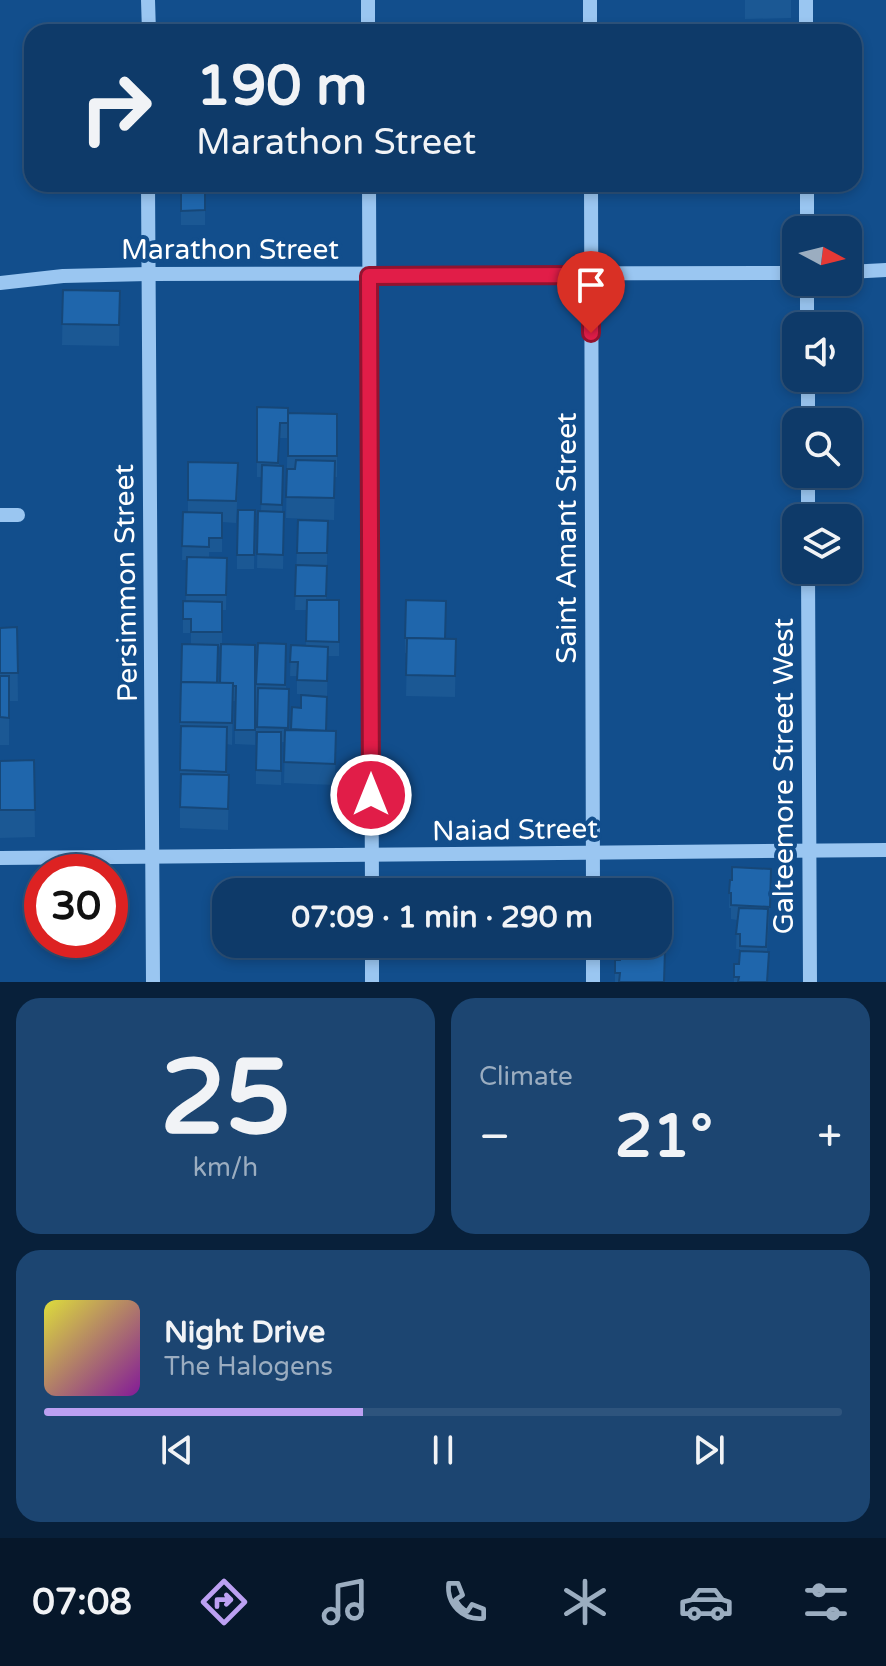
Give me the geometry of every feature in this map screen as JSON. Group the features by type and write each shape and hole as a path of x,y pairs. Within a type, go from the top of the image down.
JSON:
{"street":[{"path":"148,0 149,24"},
{"path":"368,0 368,24"},
{"path":"590,0 590,24"},
{"path":"806,0 806,24"},
{"name":"Persimmon Street","path":"148,192 153,982"},
{"path":"369,192 372,878"},
{"name":"Saint Amant Street","path":"591,192 593,878"},
{"path":"807,192 807,216"},
{"path":"862,271 886,270"},
{"name":"Marathon Street","path":"0,283 63,276 148,274 782,273"},
{"path":"0,515 18,515"},
{"name":"Galteemore Street West","path":"808,584 810,982"},
{"name":"Naiad Street","path":"0,858 886,850"},
{"path":"372,958 372,982"},
{"path":"593,958 593,982"}],"building":[{"path":"181,192 205,192 205,210 181,211"},
{"path":"63,290 120,291 119,325 62,324"},
{"path":"257,407 288,408 288,423 280,423 278,463 257,462"},
{"path":"288,413 337,414 337,456 288,456"},
{"path":"296,460 335,461 334,498 286,497 287,469 295,469"},
{"path":"188,462 238,463 236,501 188,500"},
{"path":"262,465 283,466 282,505 261,504"},
{"path":"238,510 255,510 254,555 237,555"},
{"path":"258,511 284,512 283,555 257,554"},
{"path":"183,512 222,513 222,538 209,538 209,547 182,546"},
{"path":"298,520 328,521 327,553 297,553"},
{"path":"187,557 227,558 226,595 186,595"},
{"path":"296,565 327,566 326,596 295,596"},
{"path":"307,600 339,600 339,642 306,641"},
{"path":"406,600 446,601 445,639 405,638"},
{"path":"183,601 222,602 222,632 191,632 191,619 183,619"},
{"path":"17,627 18,673 0,673 0,628"},
{"path":"407,638 456,639 455,676 406,675"},
{"path":"258,643 286,644 285,685 256,684"},
{"path":"182,644 218,645 217,683 181,682"},
{"path":"221,644 255,645 255,730 235,730 236,686 220,683"},
{"path":"291,645 328,647 327,681 297,680 298,662 290,662"},
{"path":"0,676 9,676 9,718 0,717"},
{"path":"181,682 233,683 232,723 180,722"},
{"path":"258,688 289,689 288,728 257,727"},
{"path":"301,695 327,697 326,731 291,729 292,707 301,708"},
{"path":"181,726 227,727 226,772 180,770"},
{"path":"285,730 336,731 335,764 284,762"},
{"path":"257,732 281,732 281,771 256,770"},
{"path":"34,760 35,810 0,810 0,761"},
{"path":"181,774 229,775 228,809 180,807"},
{"path":"732,867 771,869 770,907 731,905"},
{"path":"739,908 768,909 766,947 740,946 740,934 736,934"},
{"path":"740,951 769,952 767,982 738,982 739,977 734,977 734,964 739,964"},
{"path":"665,958 664,982 619,982 620,973 615,973 615,960"}],"route":[{"path":"371,795 369,276 591,275 591,333"}]}
